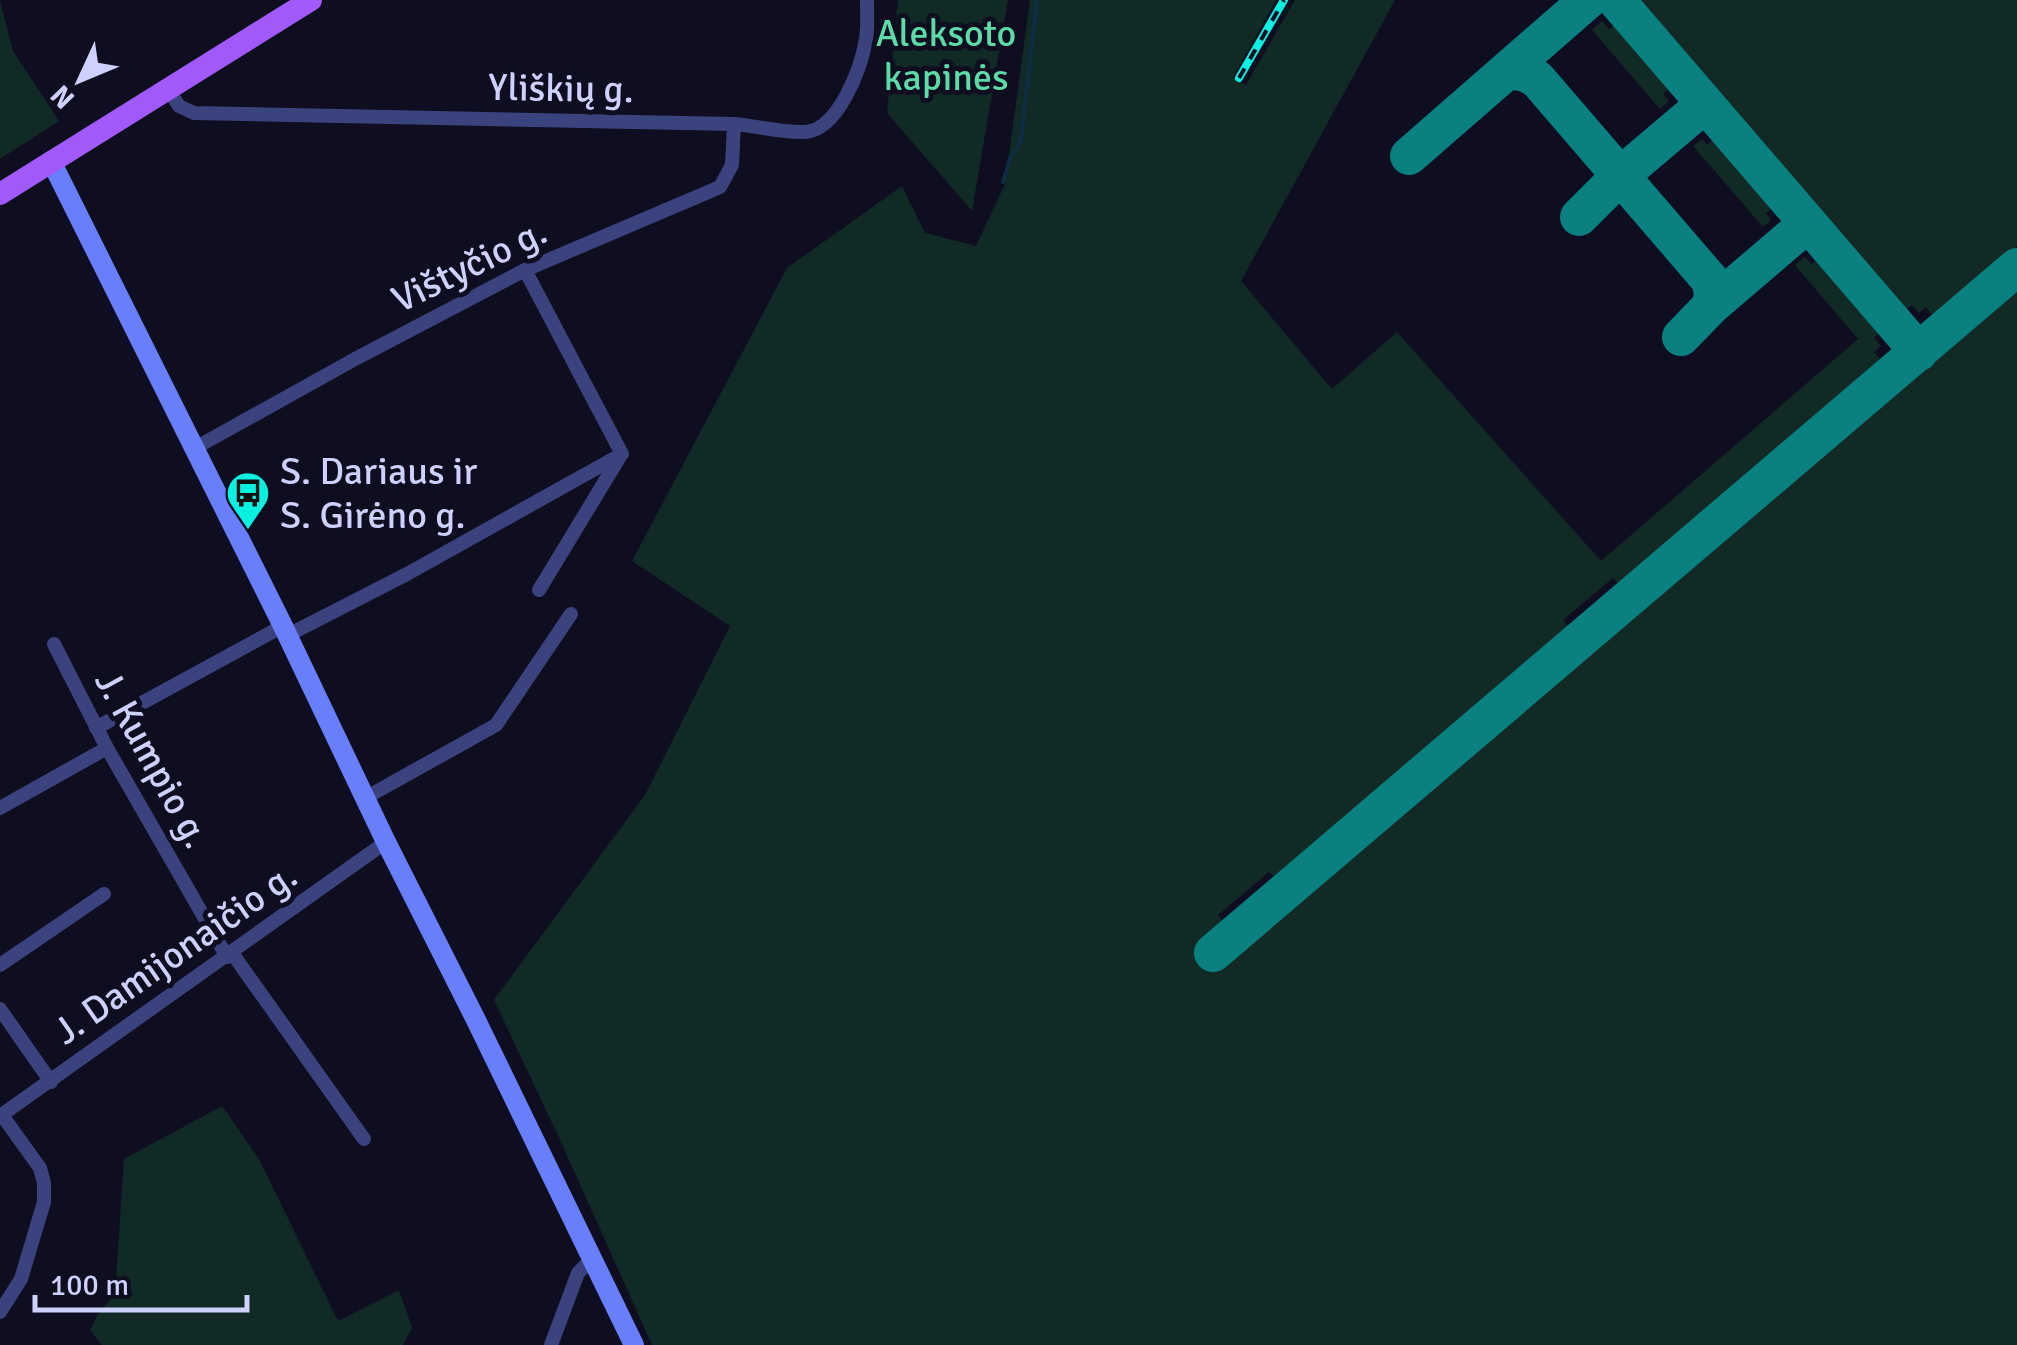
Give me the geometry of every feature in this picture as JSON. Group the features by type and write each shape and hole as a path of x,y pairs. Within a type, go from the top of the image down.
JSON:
{"main road":[{"path":"0,194 311,0"}],"street":[{"name":"Yliškių g.","path":"168,88 179,106 194,112 734,124 805,132 823,127 839,110 866,39 867,0"},
{"name":"Vištyčio g.","path":"196,448 525,270 720,187 732,165 734,124"},
{"path":"52,161 634,1345"},
{"path":"525,270 622,454"},
{"path":"539,590 622,454"},
{"path":"96,728 285,630 403,576 622,454"},
{"path":"365,798 496,725 571,614"},
{"name":"J. Kumpio g.","path":"54,644 107,748 230,955 364,1139"},
{"path":"0,808 107,748"},
{"name":"J. Damijonaičio g.","path":"1,1116 386,842"},
{"path":"0,965 104,894"},
{"path":"0,1009 51,1082"},
{"path":"0,1312 21,1279 44,1202 40,1168 1,1116"},
{"path":"551,1345 578,1274 592,1259"}],"green space":[{"name":"Aleksoto kapinės","path":"898,0 1008,0 972,211 887,113"},
{"path":"1030,0 1276,0 1233,77 1246,85 1295,0 1395,0 1241,281 1332,389 1397,332 1601,561 1858,339 1795,265 1805,257 1812,264 1820,257 1882,330 1874,338 1881,346 1874,352 1883,363 1622,587 1613,578 1563,620 1571,630 1278,881 1269,872 1218,915 1226,925 1202,947 1218,965 2017,286 2017,1345 652,1345 494,1000 645,795 730,626 632,561 787,268 902,186 925,233 976,246 1005,184"},
{"path":"1633,0 2017,0 2017,246 1934,317 1926,307 1919,313 1912,305 1902,313"},
{"path":"0,1 13,51 59,121 0,159"},
{"path":"1602,21 1609,29 1617,23 1671,86 1663,94 1669,101 1660,109 1592,30"},
{"path":"1716,137 1774,206 1766,213 1771,220 1763,227 1693,146 1702,139 1707,145"},
{"path":"222,1106 259,1159 338,1321 399,1290 412,1328 403,1345 102,1345 90,1330 115,1294 124,1159"}],"waterway":[{"path":"1003,182 1021,140 1037,0"}],"taxiway":[{"path":"1409,156 1588,0"},
{"path":"1616,0 1919,352"},
{"path":"1509,70 1537,79 1710,280 1711,306"},
{"path":"1579,217 1620,176 1705,104"},
{"path":"1681,337 1711,306 1808,223"},
{"path":"1213,953 2017,267"}],"railway":[{"path":"1239,78 1284,0"}],"place":[{"name":"S. Dariaus ir S. Girėno g.","path":"248,531"}]}
